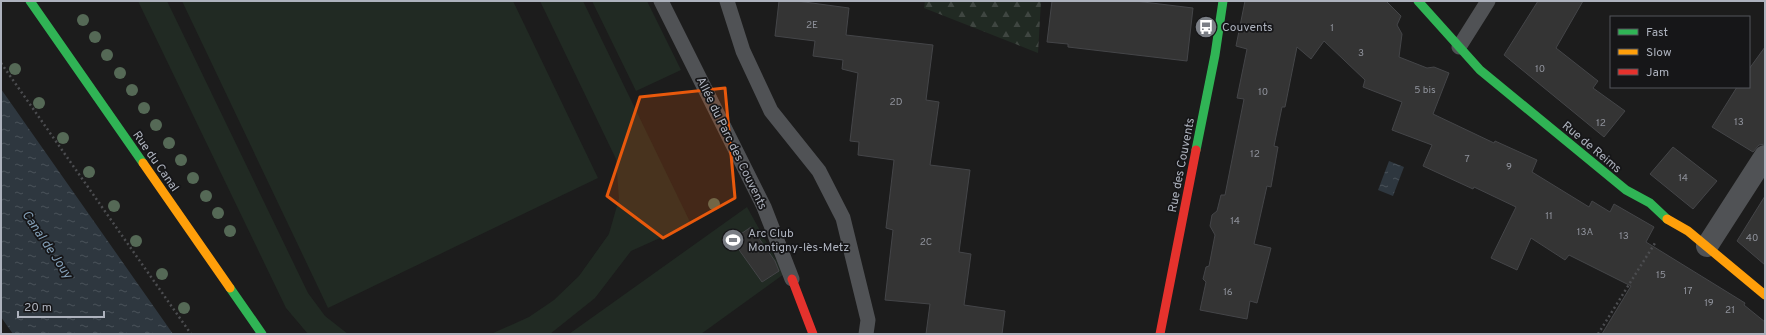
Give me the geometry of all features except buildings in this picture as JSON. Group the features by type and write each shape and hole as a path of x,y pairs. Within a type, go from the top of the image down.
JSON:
{"street":[{"name":"Rue du Canal","path":"30,1 262,334"},
{"name":"Rue des Couvents","path":"1160,334 1215,55 1224,1"},
{"name":"Rue de Reims","path":"1418,1 1480,70 1626,190 1650,203 1670,221 1688,231 1765,295"},
{"path":"1707,246 1765,156"},
{"name":"Allée du Parc des Couvents","path":"792,279 813,334"}],"lane":[{"name":"Allée du Parc des Couvents","path":"661,1 764,206 792,279"},
{"path":"727,1 743,51 771,111 819,171 843,218 868,320 866,334"},
{"path":"1459,47 1488,1"}],"path":[{"path":"1,62 191,334"},
{"path":"1598,334 1639,266 1670,221"}],"highlighted area":[{"path":"725,88 735,198 663,238 607,196 640,97"}],"green space":[{"path":"138,1 167,1 308,293 325,316 348,334 308,334 286,308"},
{"path":"182,1 513,1 598,178 328,308"},
{"path":"540,1 583,1 691,224 631,251 595,298 550,334 491,334 529,317 554,300 579,276 609,234 619,199 616,159"},
{"path":"592,1 647,1 681,70 636,91"},
{"path":"925,1 1041,1 1038,53 924,8"},
{"name":"Arc Club Montigny-lès-Metz","path":"747,207 784,274 701,334 569,334"}],"water":[{"name":"Canal de Jouy","path":"1,89 173,334 13,334 1,317"},
{"path":"1389,161 1404,167 1393,196 1378,190"}],"traffic: fast":[{"path":"30,1 143,163"},
{"path":"1196,150 1215,55 1223,1"},
{"path":"1418,1 1480,70 1626,190 1650,203 1667,219"},
{"path":"230,288 262,334"}],"traffic: slow":[{"path":"143,163 230,288"},
{"path":"1667,219 1688,231 1765,295"}],"traffic: jam":[{"path":"1160,334 1196,150"},
{"path":"792,279 813,334"}],"place":[{"name":"Couvents","path":"1206,27"},
{"name":"Arc Club Montigny-lès-Metz","path":"733,240"}]}
